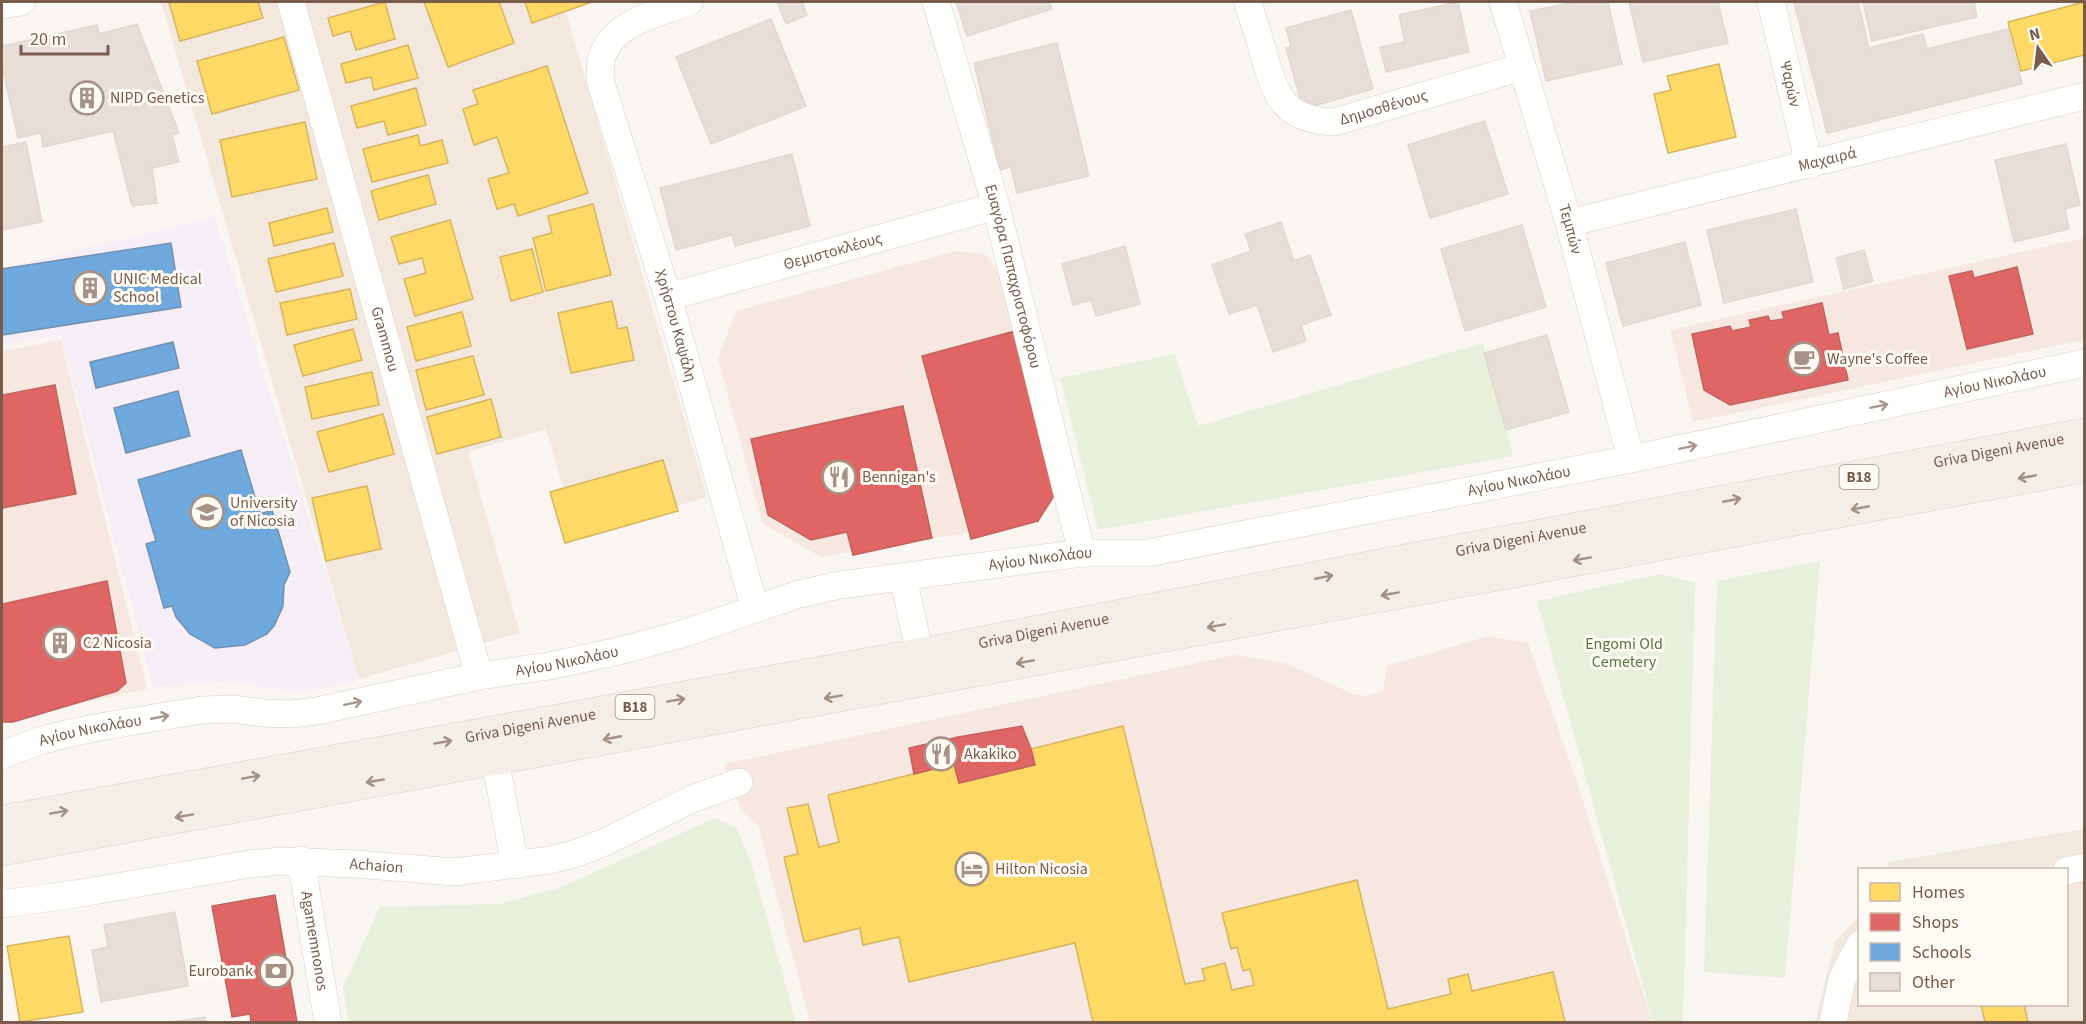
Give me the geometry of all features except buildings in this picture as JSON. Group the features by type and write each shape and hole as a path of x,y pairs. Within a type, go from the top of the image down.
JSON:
{"main road":[{"name":"Griva Digeni Avenue","path":"2,822 920,655 1426,557 2085,435"},
{"name":"Griva Digeni Avenue","path":"2,849 2085,466"}],"street":[{"path":"2,5 21,2"},
{"name":"Grammou","path":"291,2 479,676"},
{"name":"Χρήστου Καψάλη","path":"689,2 639,20 622,29 609,43 601,61 600,80 668,297 755,609"},
{"name":"Ευαγόρα Παπαχριστοφόρου","path":"936,2 996,206 1082,553"},
{"name":"Δημοσθένους","path":"1248,2 1273,86 1282,102 1297,114 1315,121 1334,122 1522,67"},
{"name":"Τεμπών","path":"1503,2 1569,223 1631,459"},
{"name":"Ψαρών","path":"1771,2 1809,165"},
{"name":"Μαχαιρά","path":"1569,223 2085,96"},
{"name":"Θεμιστοκλέους","path":"668,297 996,206"},
{"name":"Αγίου Νικολάου","path":"2,755 39,741 105,726 202,710 233,709 291,714 317,711 479,676 549,666 619,651 682,634 819,589 874,579 1082,553 1148,553 1631,459 2085,363"},
{"path":"903,577 920,655"},
{"path":"495,759 515,865"},
{"name":"Achaion","path":"2,904 76,894 249,864 301,861 454,872 515,865 577,853 692,800 740,782"},
{"name":"Agamemnonos","path":"301,861 328,1023"},
{"path":"2068,871 2085,867"},
{"path":"1833,1023 1842,979 1858,948"}],"shaded area":[{"path":"161,2 563,2 707,497 577,535 546,429 468,452 520,633 359,679"},
{"name":"University of Nicosia","path":"215,218 359,679 299,693 232,681 153,687 61,335 3,344 2,341 2,268"},
{"path":"2084,238 2084,340 1693,422 1670,330"},
{"path":"956,251 985,254 1005,279 1057,491 1038,521 821,557 762,523 718,358 736,311"},
{"path":"61,340 147,689 2,721 2,351"},
{"path":"1488,636 1528,643 1577,782 1652,1022 810,1022 758,825 740,807 724,764 1235,655 1288,664 1353,694 1367,696 1383,691 1387,666"},
{"path":"2084,829 2084,1022 1815,1022 1835,942 1858,916 1858,1006 2068,1006 2068,868 1886,868 1889,862"}],"green space":[{"path":"1483,343 1513,456 1098,530 1060,378 1175,354 1198,426"},
{"path":"1820,561 1785,978 1704,972 1717,581"},
{"name":"Engomi Old Cemetery","path":"1660,574 1695,583 1683,1022 1653,1022 1537,601"},
{"path":"715,818 737,828 751,862 796,1022 349,1022 343,987 380,907 499,904 559,888"}],"place":[{"name":"NIPD Genetics","path":"87,98"},
{"name":"UNIC Medical School","path":"90,288"},
{"name":"Wayne's Coffee","path":"1804,359"},
{"name":"Bennigan's","path":"839,477"},
{"name":"University of Nicosia","path":"207,512"},
{"name":"C2 Nicosia","path":"60,643"},
{"name":"Akakiko","path":"941,754"},
{"name":"Hilton Nicosia","path":"972,869"},
{"name":"Eurobank","path":"276,971"}]}
